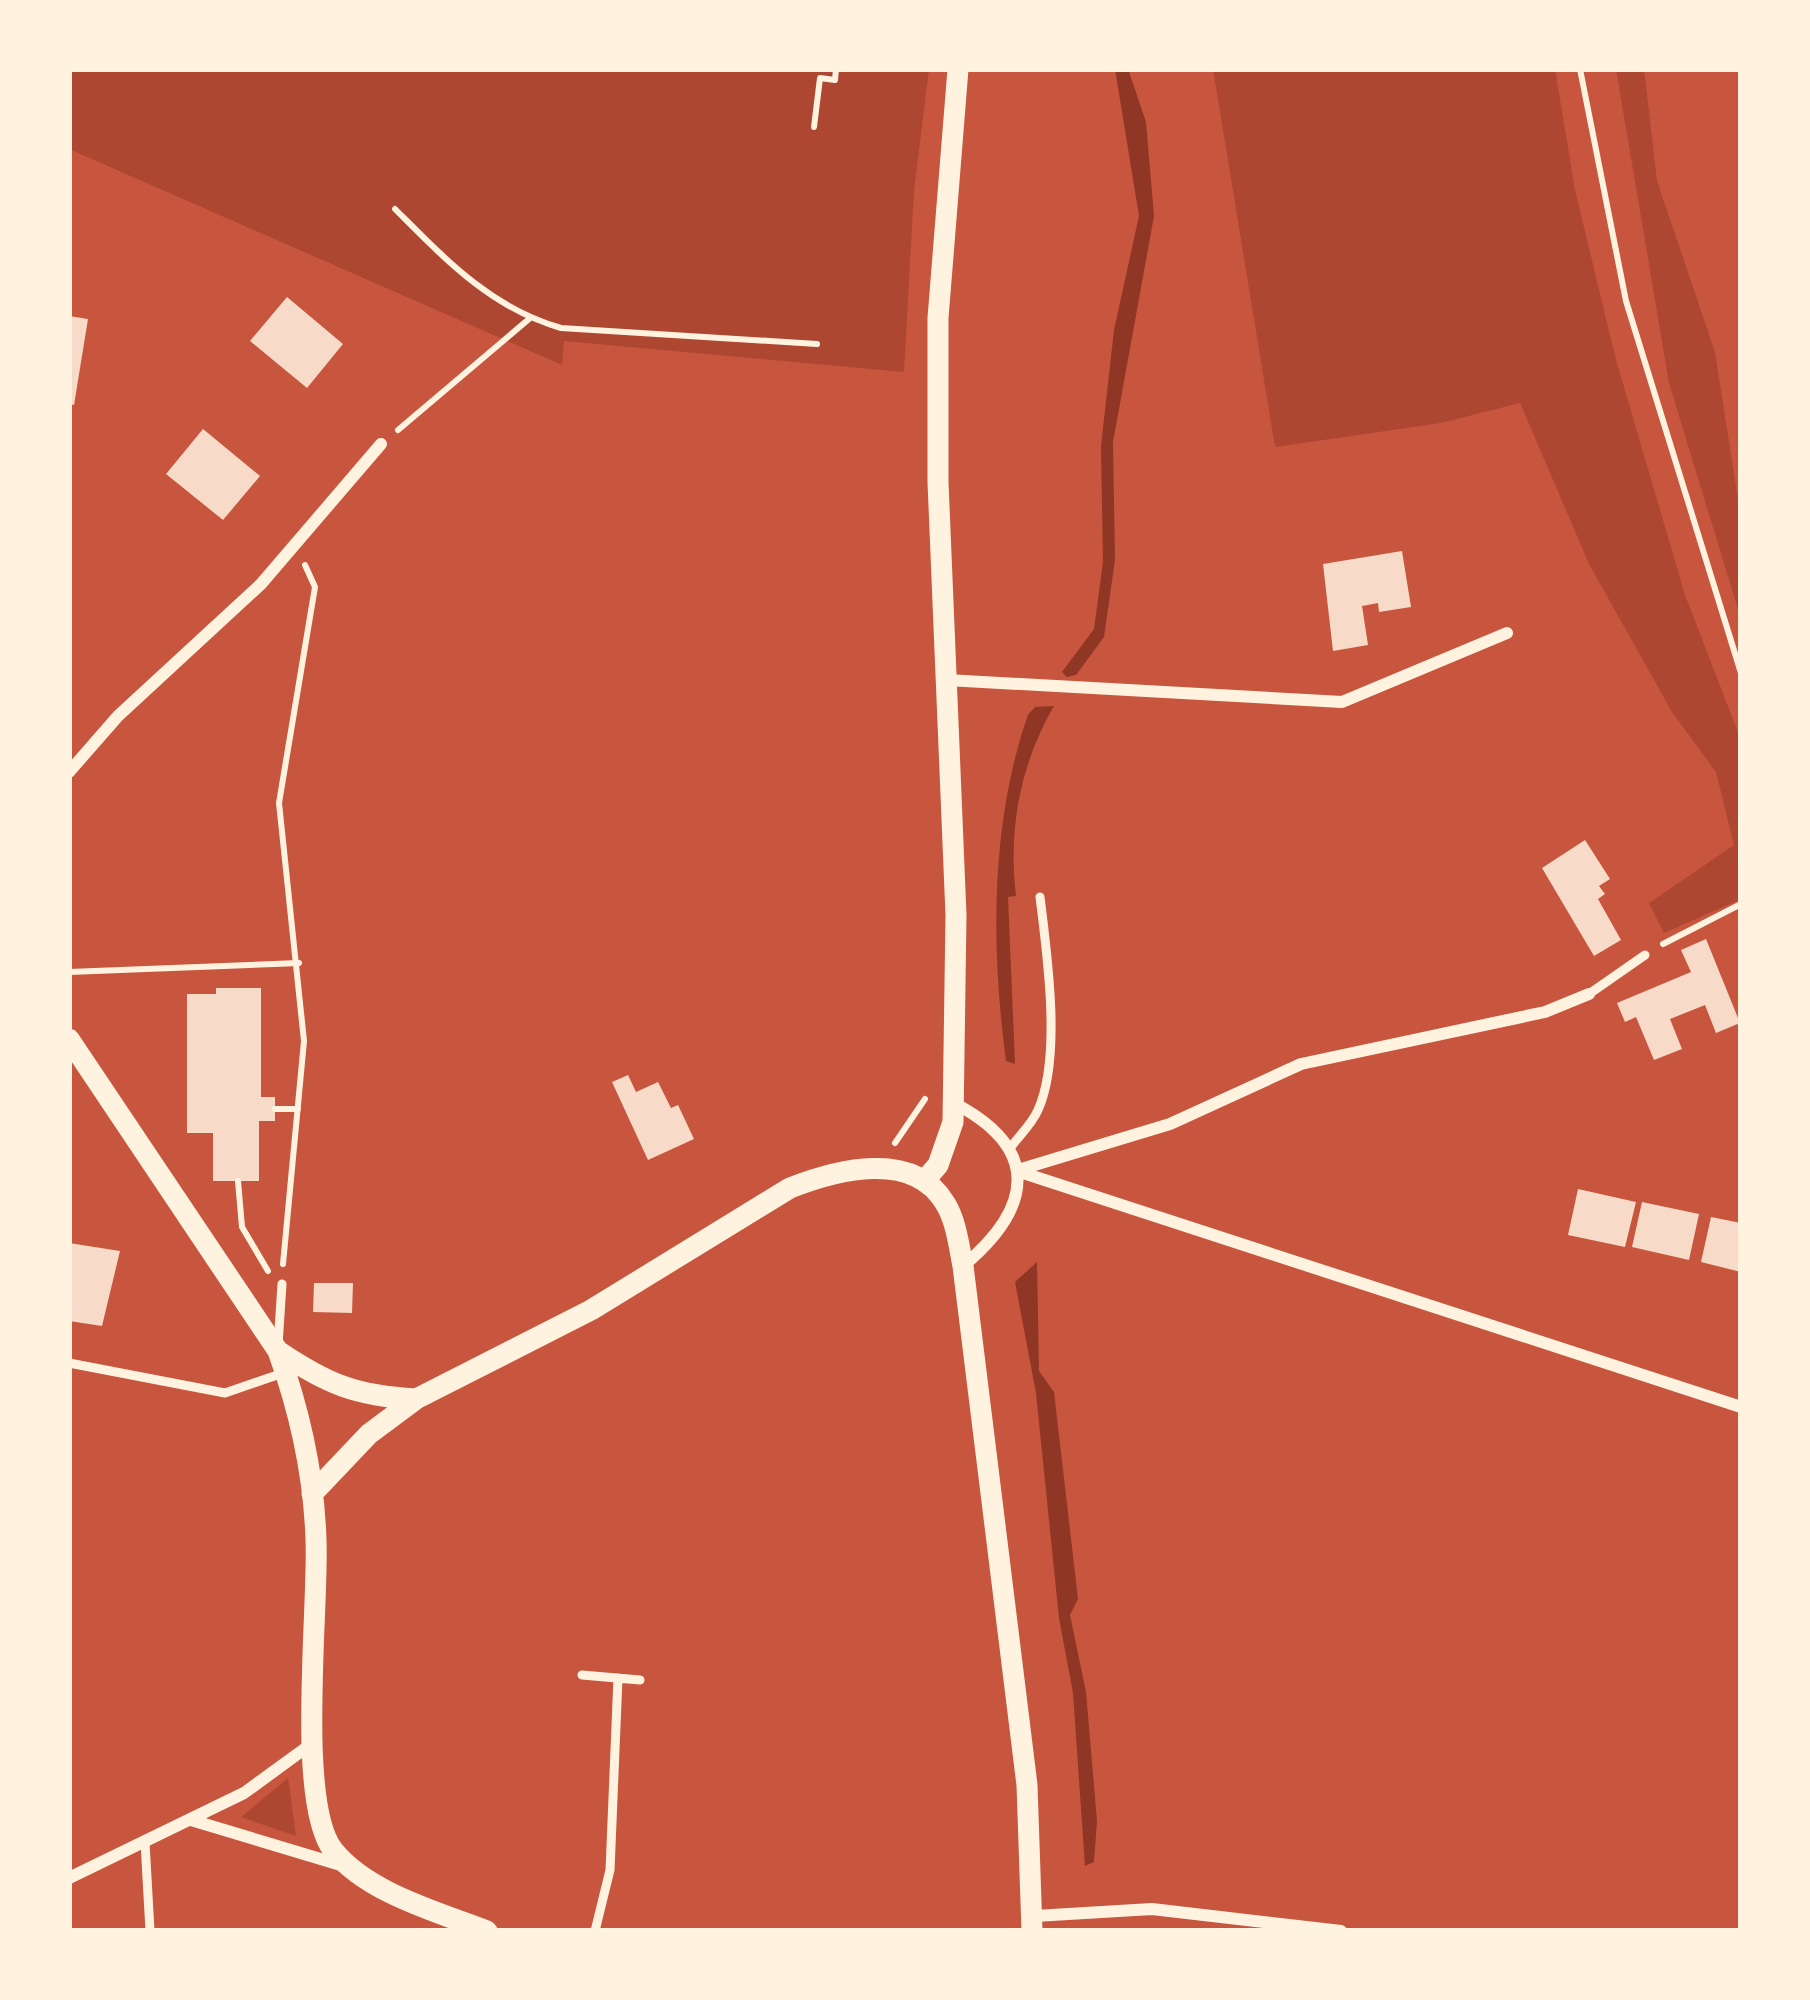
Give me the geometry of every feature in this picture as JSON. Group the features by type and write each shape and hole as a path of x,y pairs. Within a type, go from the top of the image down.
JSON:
{"street":[{"path":"924,1181 949,1138 952,1102 956,915 938,318 958,69"},
{"path":"69,772 118,716 290,550 381,443"},
{"path":"947,680 1342,702 1508,633"},
{"path":"1017,1171 1170,1124 1301,1064 1545,1012 1589,994"},
{"path":"69,1039 282,1362 298,1403 312,1494 315,1741 322,1830 334,1851 356,1870 410,1901 487,1931"},
{"path":"952,1102 987,1120 1010,1148 1017,1171 1012,1215 963,1266"},
{"path":"312,1494 369,1435 416,1399 591,1310 790,1188 823,1175 878,1168 924,1181 945,1202 963,1266 1027,1786 1034,1924 1153,1909 1341,1931"},
{"path":"1017,1171 1741,1407"},
{"path":"282,1362 329,1385 416,1399"},
{"path":"69,1879 244,1793 315,1741"},
{"path":"190,1820 356,1870"}],"lane":[{"path":"1010,1148 1039,1110 1048,1052 1052,986 1040,897"},
{"path":"1589,994 1645,955"},
{"path":"69,1363 225,1393 282,1362 282,1284"},
{"path":"582,1676 640,1680"},
{"path":"595,1931 610,1870 618,1678"},
{"path":"145,1842 150,1931"}],"path":[{"path":"814,127 820,77 835,80 836,69"},
{"path":"1580,69 1626,301 1741,674"},
{"path":"395,209 491,299 529,319 561,328 817,344"},
{"path":"381,443 529,319"},
{"path":"238,1181 236,1204 250,1249 263,1268 282,1278 304,1041 279,803 315,587 311,571 290,550"},
{"path":"1645,955 1741,904"},
{"path":"69,971 299,963"},
{"path":"878,1168 953,1057"},
{"path":"275,1109 298,1109"}],"shaded area":[{"path":"69,69 929,69 914,191 904,372 564,341 562,365 69,149"},
{"path":"1115,69 1128,69 1146,122 1154,216 1113,442 1115,560 1104,637 1076,675 1067,677 1062,672 1094,629 1103,562 1101,446 1114,330 1139,216"},
{"path":"1213,69 1555,69 1575,190 1616,360 1685,595 1741,740 1741,899 1664,933 1649,903 1734,845 1716,772 1672,712 1589,564 1520,403 1441,423 1275,447"},
{"path":"1616,69 1644,69 1657,181 1715,352 1741,519 1741,619 1669,383"},
{"path":"1054,706 1025,774 1016,822 1016,896 1008,897 1015,1064 1006,1061 998,975 1000,842 1028,715 1035,707"},
{"path":"1037,1262 1039,1371 1054,1392 1078,1599 1070,1615 1086,1692 1097,1821 1094,1862 1085,1866 1073,1693 1059,1618 1036,1393 1015,1282"},
{"path":"288,1778 296,1836 241,1817"}],"building":[{"path":"287,297 343,344 307,388 250,341"},
{"path":"69,316 88,319 74,405 69,404"},
{"path":"203,429 260,476 223,520 166,474"},
{"path":"1402,551 1411,607 1379,612 1378,603 1362,606 1368,645 1333,651 1323,564"},
{"path":"1585,840 1610,879 1599,886 1605,894 1598,899 1621,940 1594,956 1542,868"},
{"path":"1706,939 1740,1023 1716,1033 1705,1005 1670,1019 1682,1049 1654,1060 1636,1017 1625,1022 1617,1003 1691,972 1681,950"},
{"path":"216,988 261,988 261,1097 275,1097 275,1121 259,1121 259,1181 213,1181 213,1133 187,1133 187,994 216,994"},
{"path":"628,1075 636,1092 658,1082 671,1108 678,1105 694,1139 648,1160 612,1082"},
{"path":"1578,1189 1636,1202 1625,1247 1568,1235"},
{"path":"1642,1202 1699,1214 1689,1260 1632,1247"},
{"path":"1711,1217 1741,1223 1741,1272 1701,1262"},
{"path":"69,1243 120,1251 102,1326 69,1321"},
{"path":"314,1283 353,1283 352,1313 313,1312"}]}
